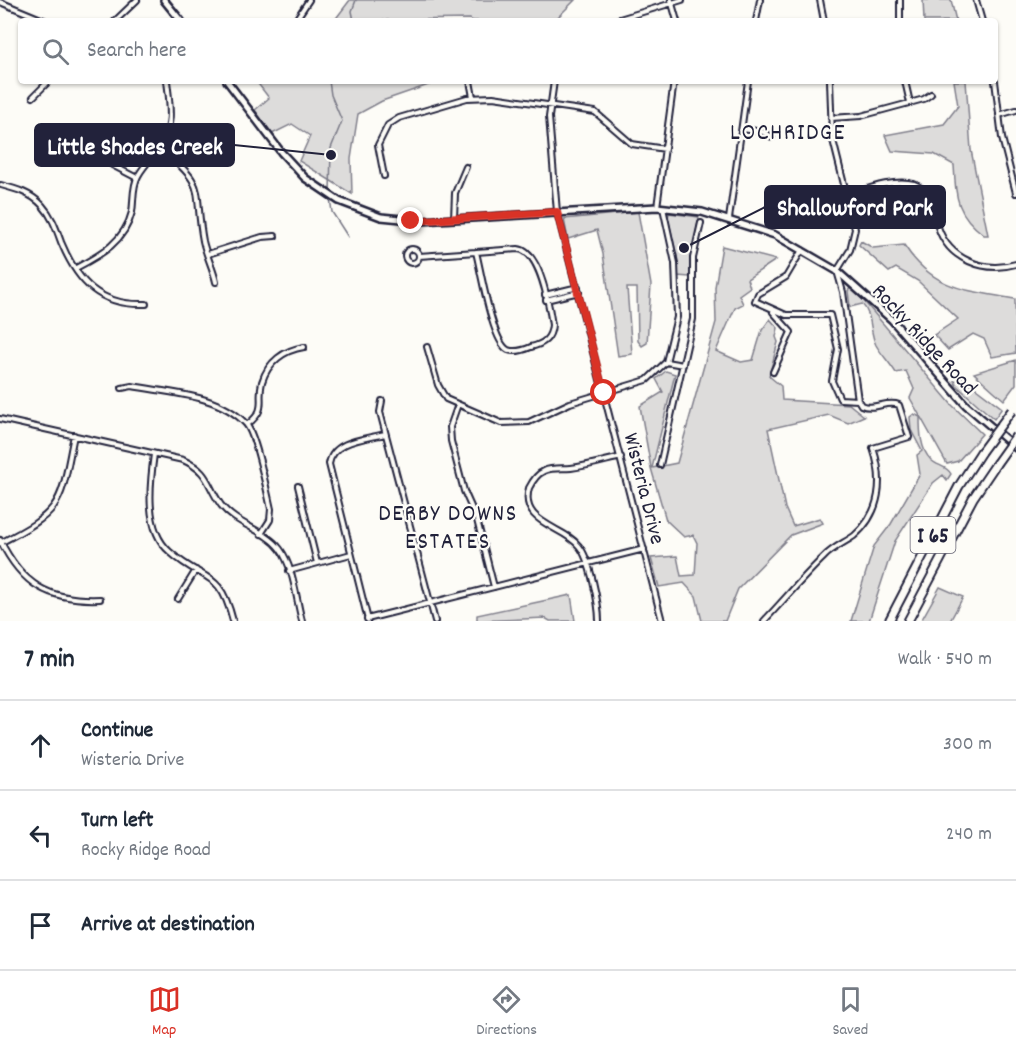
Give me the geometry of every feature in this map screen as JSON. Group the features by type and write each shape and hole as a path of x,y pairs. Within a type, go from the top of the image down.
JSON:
{"highway":[{"name":"I 65","path":"889,621 959,486 1014,408"},
{"name":"I 65","path":"908,621 973,498 1016,436"}],"main road":[{"path":"164,0 179,18"},
{"name":"Rocky Ridge Road","path":"230,84 290,162 316,186 349,206 399,220 454,220 660,207 700,212 729,219 775,235 837,271 892,320 966,405 1016,448"}],"street":[{"path":"118,18 137,0"},
{"path":"297,18 309,0"},
{"path":"622,18 682,0"},
{"path":"757,18 760,0"},
{"path":"819,0 823,18"},
{"path":"900,0 900,18"},
{"path":"976,0 981,18"},
{"path":"0,2 39,18"},
{"path":"671,2 676,18"},
{"path":"33,97 46,84"},
{"path":"76,268 102,255 118,240 132,211 137,178 153,152 160,148 170,129 172,116 167,84"},
{"path":"471,84 473,97"},
{"name":"Wisteria Drive","path":"553,84 549,104 557,212 662,621"},
{"path":"427,347 443,396 458,406 495,422 518,423 540,418 570,403 642,383 655,374 666,362 677,303 675,263 660,207 674,84"},
{"path":"729,219 748,84"},
{"path":"764,621 833,549 854,536 873,512 880,487 879,471 873,448 909,437 899,405 895,403 868,408 861,405 858,400 843,292 837,271 855,236 834,146 830,84"},
{"path":"906,84 910,103"},
{"path":"994,84 1002,138 1016,193"},
{"path":"831,118 861,116 910,103 931,94"},
{"path":"384,176 378,145 388,125 399,118 473,97 549,104 595,112 632,144 665,149"},
{"path":"999,115 1016,110"},
{"path":"742,129 764,132 772,137"},
{"path":"160,148 182,165 195,181 201,204 203,239 216,282"},
{"path":"108,157 112,165 137,178"},
{"path":"454,220 455,193 466,167"},
{"path":"846,196 892,184 915,185 927,196 942,237 952,250 978,265 989,267 1016,264"},
{"path":"1,185 22,191 41,204 52,219 62,245 85,283 105,299 128,305 146,304"},
{"path":"660,465 693,319 693,258 700,223"},
{"path":"208,254 262,237 275,236"},
{"path":"419,256 518,249 529,252 537,264 552,325 547,340 518,351 505,347 498,338 476,252"},
{"path":"802,249 786,277 755,297 759,305 786,315 830,315 838,349 831,381 840,399 858,400"},
{"path":"546,298 578,289"},
{"path":"771,309 791,332 773,372"},
{"path":"248,424 261,409 262,381 271,365 285,352 304,347"},
{"path":"666,362 683,365"},
{"path":"122,388 132,386 203,399 225,409 248,424 271,509 270,520 261,534"},
{"path":"382,401 380,412 385,434 435,621"},
{"path":"458,406 450,427 451,441 464,491 477,520 494,587"},
{"path":"0,419 183,460 196,466 208,479 221,505 280,549 289,571 302,621"},
{"path":"385,434 340,446 330,460 330,472 368,620 644,549"},
{"path":"74,435 62,492 55,506 32,527 0,542 16,568 35,586 64,598 100,598"},
{"path":"154,454 148,498 160,538 171,553 221,588 233,621"},
{"path":"599,621 582,549 536,517 529,505 530,486 537,476 545,471 579,467 621,457"},
{"path":"298,486 316,563"},
{"path":"289,571 351,554"},
{"path":"178,599 196,570"}],"shaded area":[{"path":"350,0 575,0 557,18 336,18"},
{"path":"923,0 951,0 955,18 924,18"},
{"path":"258,84 431,84 382,101 358,114 351,159 352,194 299,161 310,136 292,124 272,134 255,110 269,98"},
{"path":"954,84 966,84 971,150 988,235 984,235 968,220 959,204 954,165 934,154 892,151 885,135 944,124 958,106"},
{"path":"638,212 651,285 647,343 642,346 638,341 637,288 627,288 632,354 618,356 603,254 597,230 568,239 564,219"},
{"path":"669,213 699,217 691,257 690,277 677,276 677,256 668,218"},
{"path":"861,241 873,248 904,245 927,271 952,286 1015,299 1016,353 992,357 984,339 973,334 948,350 934,335 958,319 918,281 896,268 889,272 859,245"},
{"path":"722,246 776,260 747,279 750,287 739,295 743,304 735,308 716,351 741,362 753,360 762,330 770,319 778,328 776,337 778,342 769,376 781,386 782,400 849,404 864,416 848,423 829,415 768,429 785,508 793,526 820,518 823,523 791,535 738,589 725,621 702,621 696,596 684,583 659,587 651,558 677,556 681,576 695,575 697,543 693,535 684,537 666,520 651,468 640,406 663,392 656,379 666,371 675,374 652,468 677,463 716,322 715,287"},
{"path":"850,288 863,300 952,405 982,434 958,461 947,464 910,398 914,389 906,371 896,373 878,348 868,313 862,304 850,307 848,291"},
{"path":"1016,360 1016,384 1004,400 974,373"},
{"path":"963,378 1002,408 994,419 957,386 954,381"},
{"path":"914,414 920,417 921,440 927,456 951,474 947,480 943,475 933,483 895,541 869,621 851,621 874,546 891,524 920,474 917,455 922,451 911,430 910,417"},
{"path":"940,587 963,597 950,621 921,621"},
{"path":"571,595 575,621 550,621 545,618 477,621 477,615"}],"waterway":[{"path":"353,18 352,11 356,0"},
{"path":"329,84 331,95 342,121 331,148 330,193"},
{"path":"330,198 332,212 348,237"}],"place":[{"name":"Little Shades Creek","path":"331,155"},
{"name":"Shallowford Park","path":"684,248"}],"district":[{"name":"LOCHRIDGE","path":"788,131"},
{"name":"DERBY DOWNS ESTATES","path":"448,526"}],"route":[{"path":"411,221 557,212 604,393"}]}
